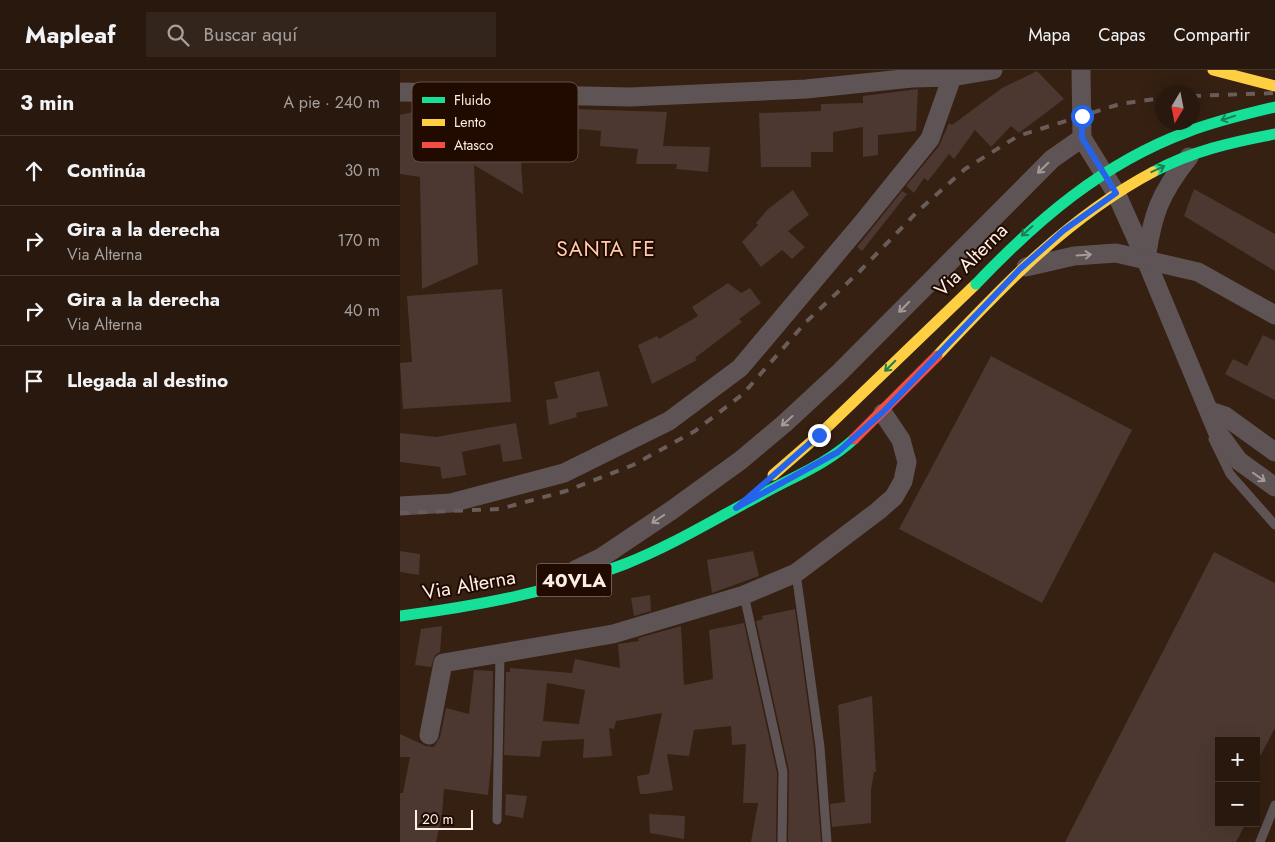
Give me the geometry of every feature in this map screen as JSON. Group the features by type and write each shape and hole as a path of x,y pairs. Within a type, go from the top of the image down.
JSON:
{"main road":[{"path":"1213,70 1275,86"},
{"name":"Via Alterna","path":"736,508 819,435 976,284 1011,245 1051,209 1094,178 1141,152 1189,130 1240,114 1275,107"},
{"name":"Via Alterna","path":"400,616 446,611 524,594 607,571 683,537 838,452 883,412 1020,269 1064,230 1116,193 1152,172 1191,154 1256,136 1275,134"}],"street":[{"path":"578,96 630,97 806,89 993,70"},
{"path":"1081,70 1082,138 1116,193 1217,431 1239,461 1275,488"},
{"path":"400,506 451,503 564,473 669,421 740,368 930,138 952,73"},
{"path":"524,594 602,557 741,460 840,372 1052,160 1082,138"},
{"path":"1146,260 1150,233 1168,182 1191,154"},
{"path":"1020,269 1082,255 1116,253 1198,272 1275,315"},
{"path":"1210,411 1224,416 1275,452"},
{"path":"429,735 443,663 613,634 744,595 796,573 878,511 894,496 903,481 907,462 901,440 883,412"}],"lane":[{"path":"1210,411 1212,437 1230,474 1275,525"},
{"path":"796,573 820,747 827,842"},
{"path":"744,595 783,772 782,842"},
{"path":"497,820 500,652"},
{"path":"1260,842 1275,805"}],"building":[{"path":"1037,71 1064,99 1019,133 1011,126 991,147 975,130 954,159 949,154 928,181 924,178 914,193 906,186 939,146 949,123 952,125 1002,88"},
{"path":"918,89 916,131 878,135 878,155 863,157 863,127 833,132 833,152 811,152 811,167 761,167 759,113 821,111 821,104 863,103 863,96"},
{"path":"578,109 667,112 663,146 710,147 708,172 676,169 677,164 636,164 638,149 600,146 601,131 578,129"},
{"path":"412,112 412,162 521,162 523,194 474,165 478,264 422,289 420,177 400,174 400,115"},
{"path":"1194,189 1275,234 1275,271 1184,216"},
{"path":"793,190 809,215 788,231 805,247 792,259 782,250 761,267 742,242 758,225 756,223 768,209"},
{"path":"902,191 907,194 862,251 857,247"},
{"path":"728,283 741,293 750,288 761,303 739,319 742,322 695,358 697,360 652,384 638,345 657,336 659,339 698,316 692,307"},
{"path":"502,289 511,402 403,409 400,363 412,362 407,296"},
{"path":"1263,335 1275,341 1275,400 1225,374 1233,359 1247,366"},
{"path":"991,356 1132,430 1042,603 899,529"},
{"path":"599,371 608,406 576,413 577,417 549,425 546,400 558,398 554,382"},
{"path":"516,423 522,459 503,462 500,444 462,452 466,475 442,479 440,467 400,462 400,433 436,437"},
{"path":"400,551 420,554 419,575 400,572"},
{"path":"753,551 759,576 712,593 707,560"},
{"path":"1214,552 1275,583 1275,728 1260,756 1260,737 1215,737 1215,827 1244,827 1236,842 1065,842"},
{"path":"650,595 651,611 634,616 631,598"},
{"path":"795,609 814,748 821,842 788,842 789,771 756,621 763,619 762,616"},
{"path":"744,623 777,773 776,842 751,842 758,803 743,803 746,744 732,745 731,726 694,730 689,756 667,754 673,790 647,794 640,794 637,776 649,774 662,713 616,721 614,729 609,728 612,756 583,758 584,739 542,741 540,757 504,755 506,672 510,672 510,668 572,673 575,659 620,668 618,644 639,641 638,638 681,626 684,685 713,679 709,630","holes":["547,683 585,690 579,724 543,721"]},
{"path":"442,626 440,652 435,655 431,667 415,665 421,629"},
{"path":"474,670 493,671 492,754 488,795 444,789 442,815 436,842 400,842 400,793 403,793 410,757 400,757 400,734 426,746 434,747 440,737 446,708 469,714"},
{"path":"872,696 876,772 874,772 871,790 871,823 832,827 830,804 845,802 838,705"},
{"path":"506,794 527,796 523,818 505,815"},
{"path":"649,814 685,816 684,839 650,833"}],"railway":[{"path":"1200,96 1275,93"},
{"path":"400,513 500,509 566,491 633,465 695,431 743,394 806,322 859,272 918,211 965,169 1018,136 1120,104 1155,99"}],"traffic: fast":[{"path":"976,284 1047,216 1099,177 1127,160 1156,145 1198,128 1275,107"},
{"path":"1153,172 1182,158 1212,148 1275,134"},
{"path":"400,616 514,597 570,583 625,564 675,541 807,471 832,456 854,439"}],"traffic: slow":[{"path":"1213,70 1275,86"},
{"path":"937,356 1011,279 1064,232 1122,190 1153,172"},
{"path":"773,475 819,435 976,284"}],"traffic: jam":[{"path":"854,439 937,356"}],"district":[{"name":"SANTA FE","path":"606,249"}],"route":[{"path":"819,435 736,508 838,452 883,412 1020,269 1064,230 1116,193 1082,138 1082,116"}]}
